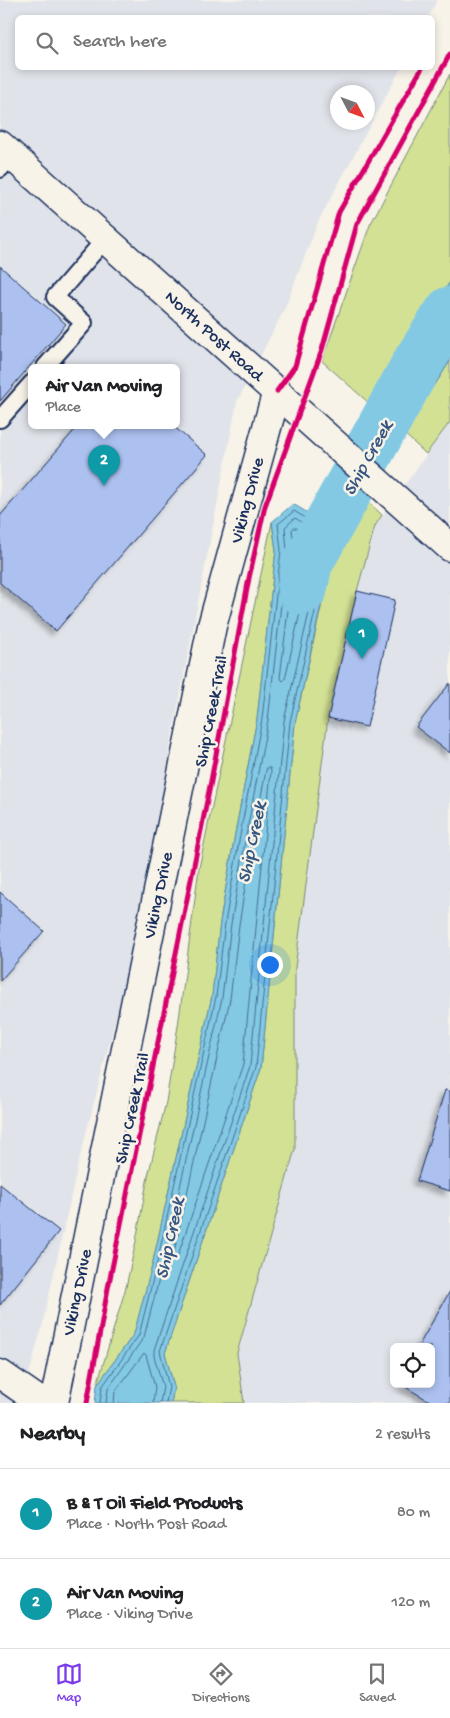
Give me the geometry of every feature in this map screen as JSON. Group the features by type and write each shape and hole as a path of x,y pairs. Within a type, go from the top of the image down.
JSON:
{"street":[{"name":"North Post Road","path":"4,156 106,238 450,548"},
{"name":"Viking Drive","path":"54,1403 212,626 276,391"},
{"path":"0,1374 42,1403"}],"lane":[{"path":"48,364 84,323 55,297 106,238"},
{"path":"0,419 28,388"}],"shaded area":[{"path":"0,0 437,0 430,15 15,15 15,70 400,70 375,116 375,85 330,85 330,130 368,130 318,222 285,308 237,402 172,737 144,909 78,1165 42,1327 21,1403 0,1403"},
{"path":"450,422 450,1403 244,1403 237,1354 295,1149 295,968 328,718 357,591 375,526"}],"green space":[{"path":"450,74 450,282 370,404 322,361 370,225"},
{"path":"450,361 450,422 426,454 399,429 438,380"},
{"path":"367,501 382,515 375,526 357,591 328,718 295,968 295,1149 237,1353 244,1403 171,1403 174,1387 165,1353 261,1068 295,723 335,546"},
{"path":"272,522 276,550 257,719 220,922 212,996 152,1266 134,1334 97,1385 126,1287 148,1176 166,1102 199,868"}],"water":[{"path":"450,282 450,361 438,380 399,429 370,404"},
{"path":"293,504 343,534 334,546 295,723 261,1068 165,1353 174,1387 171,1403 95,1403 97,1385 134,1334 152,1266 212,996 220,922 257,719 276,550 272,522"}],"building":[{"path":"0,266 66,324 32,364 28,364 28,368 0,401"},
{"path":"76,429 177,429 207,455 56,631 0,583 0,516"},
{"path":"357,591 395,600 367,727 328,718"},
{"path":"450,683 450,753 416,727"},
{"path":"0,892 44,931 0,981"},
{"path":"445,1090 450,1091 450,1191 417,1181"},
{"path":"0,1184 59,1231 0,1305"},
{"path":"450,1291 450,1403 433,1403 407,1388 435,1388 435,1343 420,1343"}],"waterway":[{"name":"Ship Creek","path":"302,589 307,564 418,362 450,312"}],"cycle path":[{"name":"Ship Creek Trail","path":"87,1403 108,1288 211,781 249,578 265,506 322,350 357,224 450,54"},
{"path":"277,391 295,366 339,212 421,70"}],"place":[{"name":"Air Van Moving","path":"104,486"},
{"name":"B & T Oil Field Products","path":"362,659"}]}
